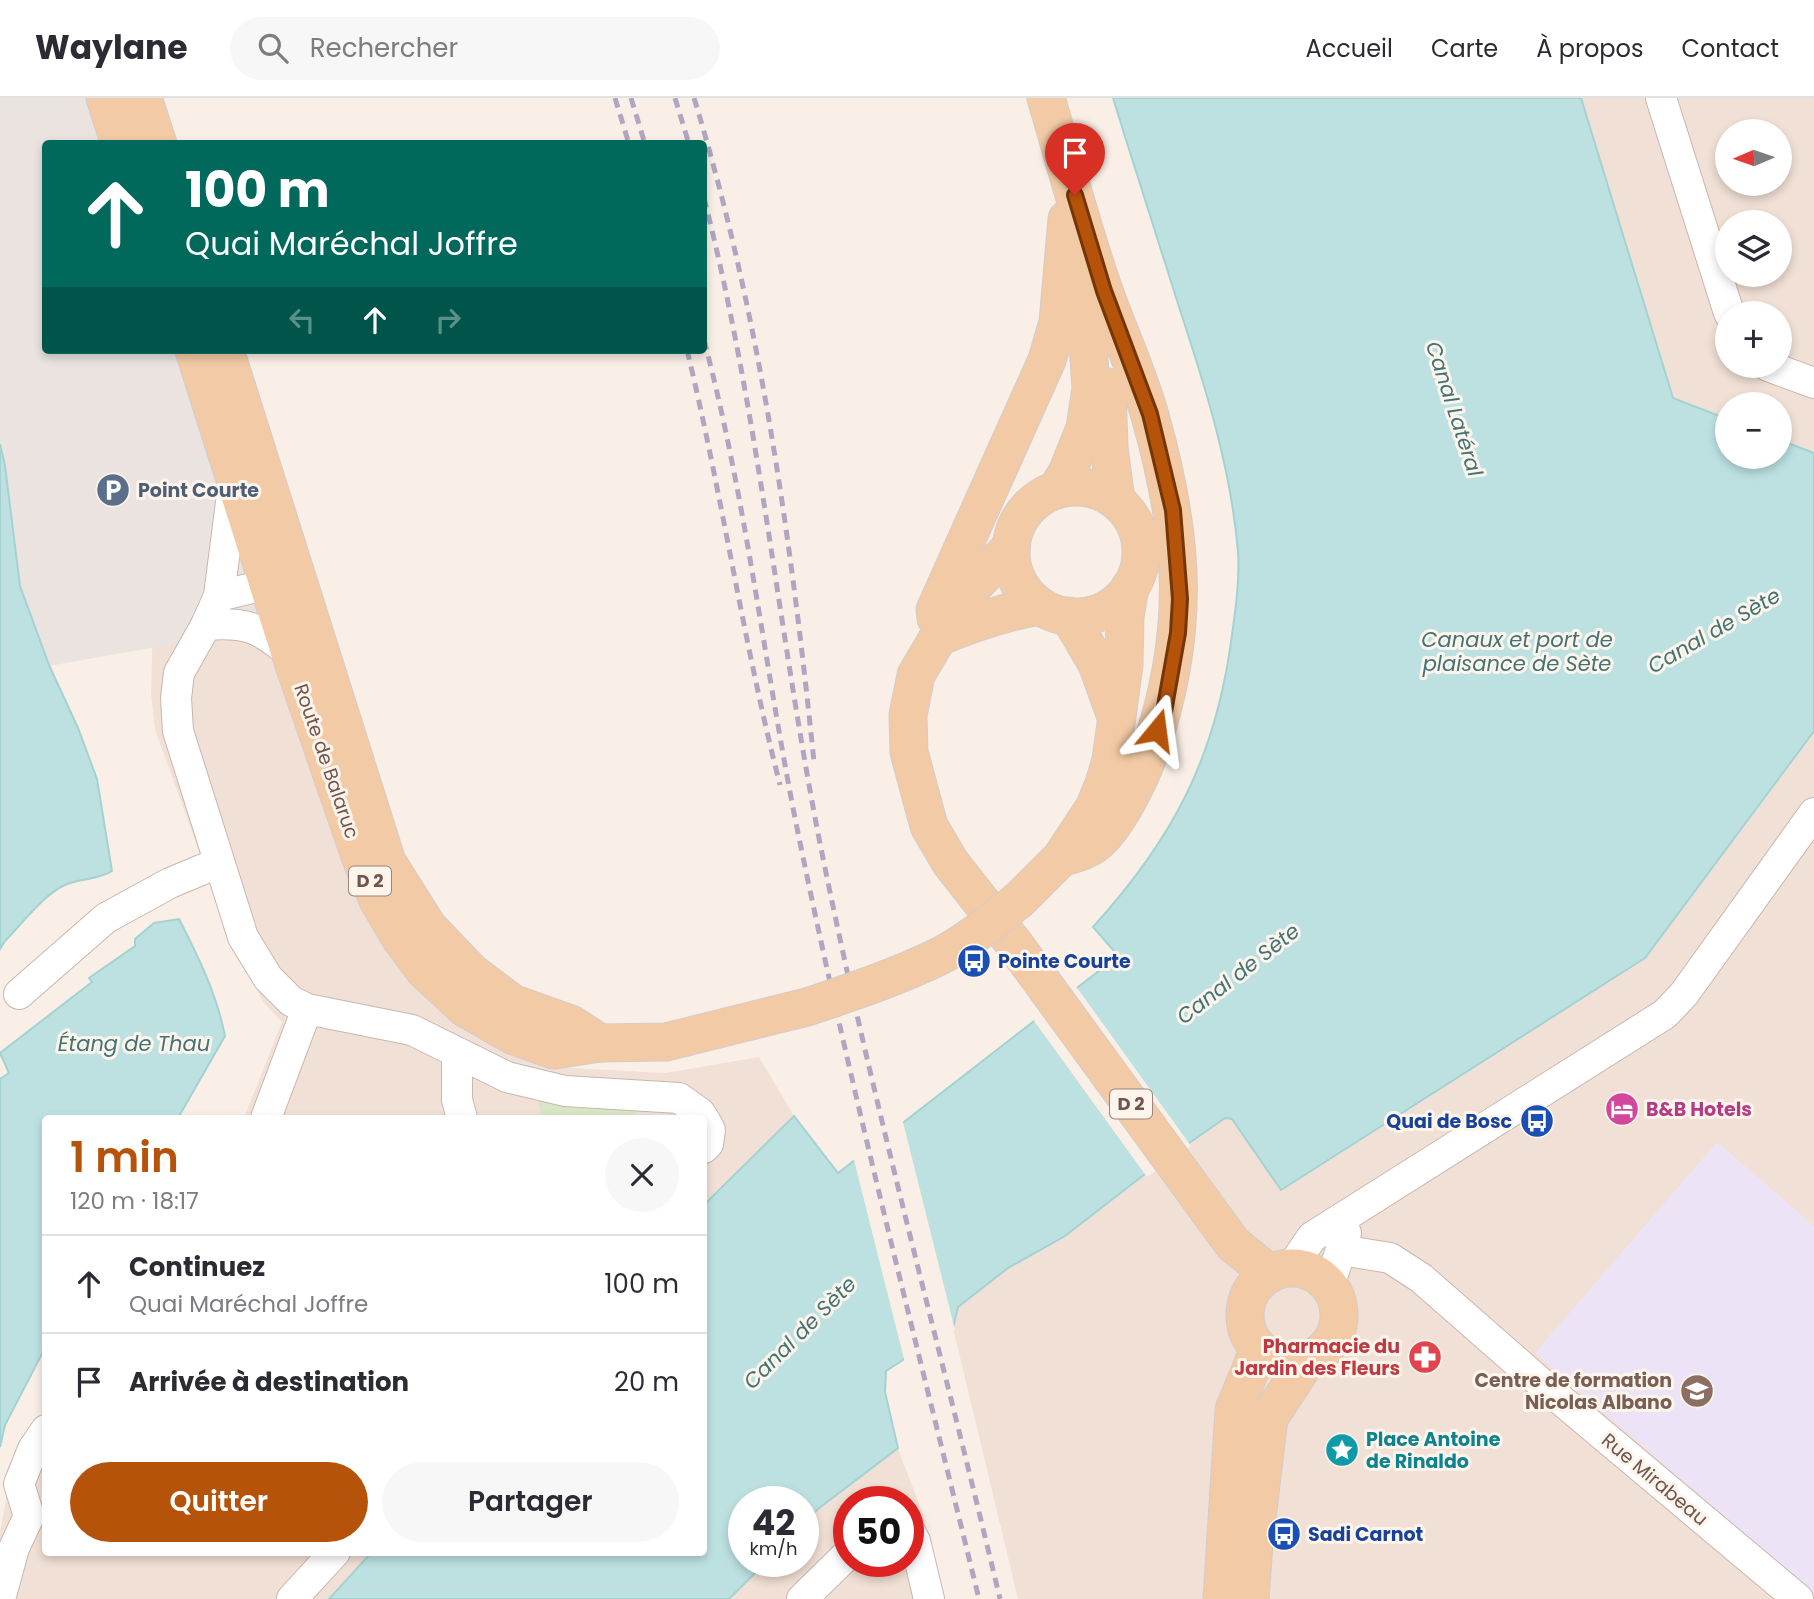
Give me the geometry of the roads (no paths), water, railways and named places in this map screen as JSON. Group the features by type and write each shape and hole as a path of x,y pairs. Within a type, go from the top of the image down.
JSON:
{"main road":[{"path":"105,98 119,140"},
{"path":"143,98 157,140"},
{"path":"1028,98 1067,219 1082,276 1091,389 1085,428 1067,473 1056,490"},
{"path":"1046,98 1104,291 1150,414 1173,510 1180,599 1178,633 1164,712 1144,767 1127,804 1097,843 1082,852 1061,858"},
{"path":"1055,611 1027,595 1017,581 1011,547 1015,528 1025,511 1038,498 1056,490 1076,486 1089,488 1116,500 1134,523 1140,541 1140,561 1130,587 1111,606 1095,614 1010,611 986,617 937,637 935,610 1047,360 1059,322 1067,219"},
{"path":"1104,291 1109,448 1116,500"},
{"name":"Route de Balaruc","path":"195,354 234,479 286,587 387,862 428,928 471,972 512,1003 571,1024 600,1043"},
{"name":"Route de Balaruc","path":"226,354 286,587 290,653 360,856 378,900 401,939 424,970 465,1008 514,1036 554,1050 600,1043 666,1042 807,1007 873,985 941,956 1020,899 1061,858"},
{"name":"D 2","path":"1011,547 960,600 916,675 908,715 909,752 929,826 950,863 1054,999 1233,1244 1271,1278"},
{"name":"D 2","path":"1061,858 1094,808 1111,760 1124,665 1125,617 1130,587"},
{"name":"D 2","path":"1055,611 1097,664 1116,715"},
{"path":"1250,1599 1269,1418 1307,1360 1326,1348 1337,1329 1339,1314 1329,1287 1305,1270 1271,1278 1247,1302 1246,1324 1259,1349 1269,1356 1282,1361 1307,1360"},
{"path":"1222,1599 1234,1410 1259,1349"}],"street":[{"path":"1661,98 1725,301"},
{"path":"1792,375 1814,383"},
{"path":"219,624 219,596 234,479"},
{"path":"219,596 256,587 286,587"},
{"path":"286,587 263,608 219,624 178,673 176,698 178,731 218,863 243,937 268,978 291,1001 307,1009 412,1030 507,1077 565,1091 679,1098 701,1115"},
{"path":"219,624 263,632 290,653"},
{"path":"1271,1278 1312,1237 1665,1014 1684,994 1814,813"},
{"path":"19,995 106,918 170,883 218,863"},
{"path":"268,1115 307,1009"},
{"path":"457,1053 457,1100 461,1115"},
{"path":"707,1125 710,1130 707,1145"},
{"path":"1329,1287 1353,1212"},
{"name":"Rue Mirabeau","path":"1341,1250 1390,1258 1421,1278 1542,1384 1798,1599"},
{"path":"0,1599 15,1548 37,1518 19,1484 33,1449 42,1436"},
{"path":"292,1599 331,1556"},
{"path":"802,1599 833,1569"},
{"path":"924,1577 929,1599"}],"water":[{"name":"Canaux et port de plaisance de Sète","path":"1113,98 1581,98 1673,398 1715,414 1715,469 1792,469 1792,445 1814,453 1814,731 1645,958 1281,1190 1232,1119 1225,1118 1145,1174 1065,1236 1008,1268 958,1307 953,1328 886,1371 885,1392 898,1448 848,1486 833,1486 833,1498 819,1508 819,1486 728,1486 728,1577 751,1577 729,1599 329,1599 368,1556 707,1556 707,1202 794,1116 838,1173 1109,963 1113,957 1114,951 1093,927 1146,862 1186,796 1214,724 1224,684 1238,586 1238,552 1230,490 1216,429"},
{"path":"0,444 20,586 49,665 78,728 97,779 112,871 57,889 33,910 0,949"},
{"name":"Étang de Thau","path":"179,919 212,991 225,1036 180,1115 42,1115 42,1354 5,1425 0,1447 0,1079 9,1073 0,1053 92,982 89,978 135,946 135,939 154,923"}],"railway":[{"path":"615,98 628,140"},
{"path":"631,98 644,140"},
{"path":"675,98 688,140"},
{"path":"694,98 706,140"},
{"path":"707,144 737,261 770,427 795,594 814,762"},
{"path":"707,211 738,354 803,749 837,925 881,1118 1000,1599"},
{"path":"707,352 732,460 785,763 816,921 979,1599"},
{"path":"688,354 780,785"}],"place":[{"name":"Point Courte","path":"113,490"},
{"name":"Pointe Courte","path":"974,961"},
{"name":"B&B Hotels","path":"1622,1109"},
{"name":"Quai de Bosc","path":"1537,1121"},
{"name":"Pharmacie du Jardin des Fleurs","path":"1425,1357"},
{"name":"Centre de formation Nicolas Albano","path":"1697,1391"},
{"name":"Place Antoine de Rinaldo","path":"1342,1450"},
{"name":"Sadi Carnot","path":"1284,1534"}],"water label":[{"name":"Canal Latéral","path":"1454,409"},
{"name":"Canal de Sète","path":"1714,631"},
{"name":"Canal de Sète","path":"1238,974"},
{"name":"Canal de Sète","path":"800,1333"}]}
